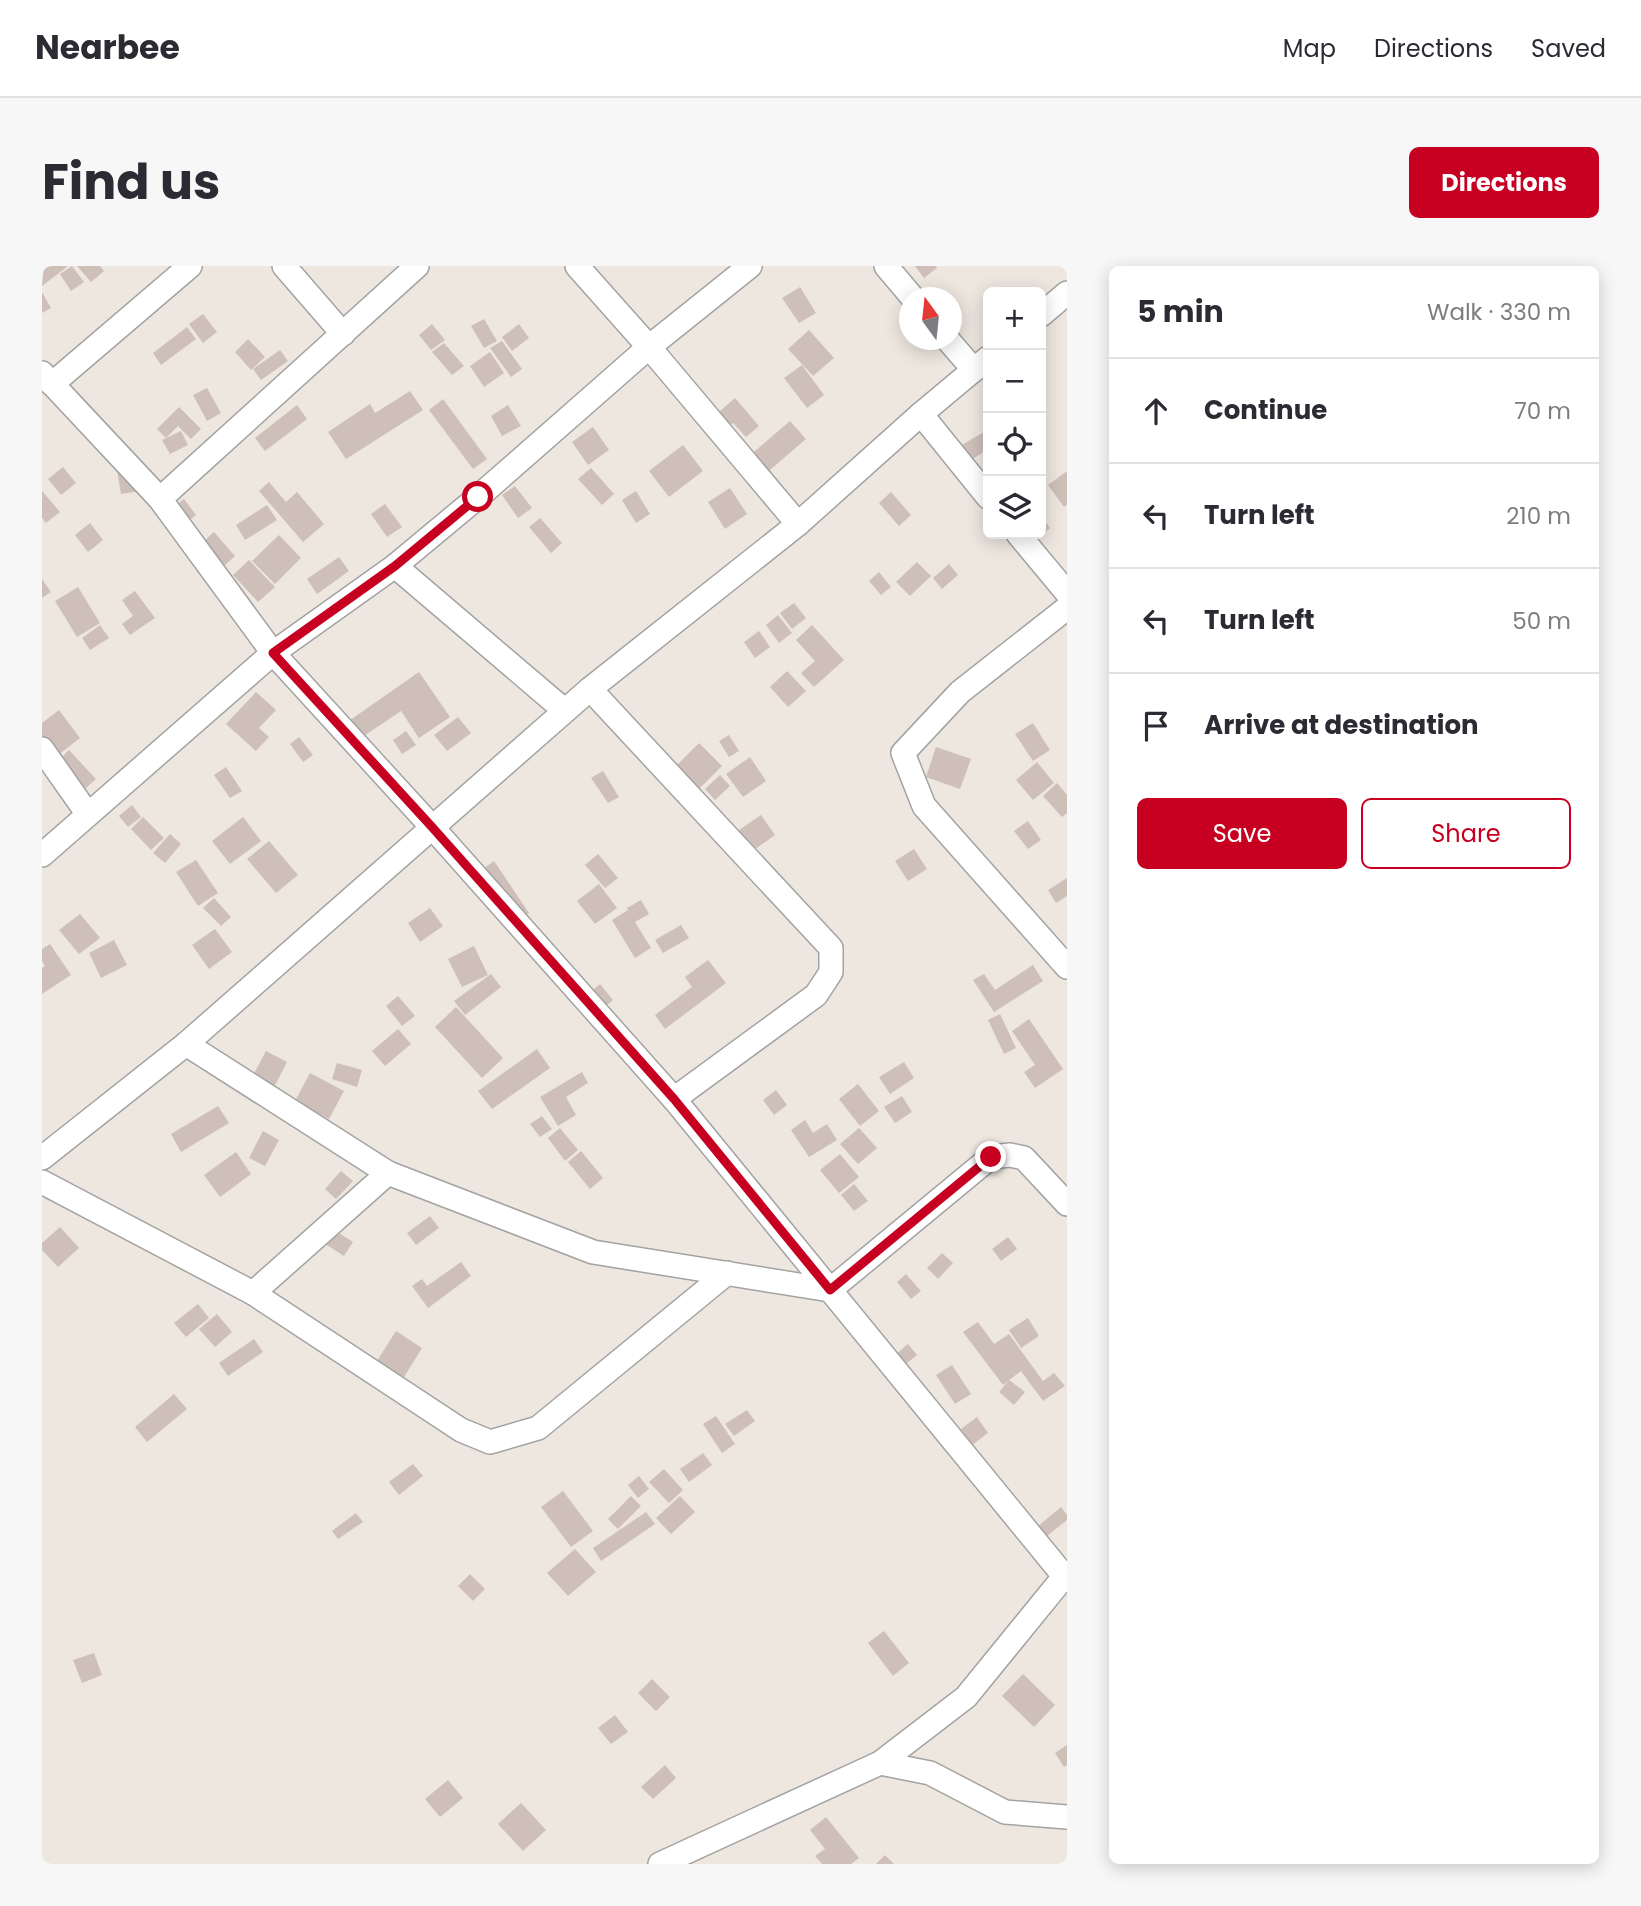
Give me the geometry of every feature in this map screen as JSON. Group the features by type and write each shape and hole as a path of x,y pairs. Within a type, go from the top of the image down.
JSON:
{"street":[{"path":"190,266 47,378 160,499 273,653 674,1099 1065,1574 966,1697 880,1763 660,1864"},
{"path":"284,266 343,334"},
{"path":"160,499 417,266"},
{"path":"577,266 798,524"},
{"path":"42,855 273,653 395,566 649,347 750,266"},
{"path":"886,266 904,287"},
{"path":"1046,311 1067,293"},
{"path":"42,1158 186,1044 564,710 798,524 981,364 962,350"},
{"path":"921,414 983,491"},
{"path":"1022,539 1067,593"},
{"path":"395,566 564,710"},
{"path":"1067,608 960,692 902,752 924,806 1067,967"},
{"path":"590,689 831,948 831,972 816,995 674,1099"},
{"path":"42,748 88,813"},
{"path":"186,1044 388,1173 593,1252 830,1290 991,1157 1010,1155 1024,1158 1067,1204"},
{"path":"253,1293 388,1173"},
{"path":"42,1182 253,1293 461,1430 490,1442 538,1427 727,1273"},
{"path":"880,1763 930,1773 1005,1812 1067,1817"}],"building":[{"path":"44,266 68,266 42,286"},
{"path":"72,266 84,282 71,291 60,274"},
{"path":"77,266 100,266 104,271 91,282"},
{"path":"915,266 936,266 937,268 924,278"},
{"path":"800,287 816,313 799,323 782,298"},
{"path":"42,292 51,308 42,313"},
{"path":"203,314 217,332 203,343 189,324"},
{"path":"484,319 497,341 484,348 471,326"},
{"path":"432,324 445,340 431,350 419,335"},
{"path":"519,324 529,338 512,351 502,337"},
{"path":"187,327 196,339 161,365 153,353"},
{"path":"809,330 834,358 813,376 788,349"},
{"path":"248,339 265,357 251,370 235,352"},
{"path":"502,341 522,369 511,377 490,348"},
{"path":"444,343 464,366 452,375 432,352"},
{"path":"280,350 288,361 261,380 253,369"},
{"path":"490,352 504,373 484,387 470,366"},
{"path":"802,365 824,395 807,408 784,378"},
{"path":"207,388 221,413 207,421 193,395"},
{"path":"410,391 423,410 346,459 328,432 370,404 375,413"},
{"path":"735,398 759,426 746,437 733,423 722,432 711,419"},
{"path":"443,399 487,459 473,469 429,410"},
{"path":"297,405 307,419 265,451 255,438"},
{"path":"508,405 521,426 502,436 491,416"},
{"path":"179,407 201,429 191,439 178,426 166,438 157,429"},
{"path":"790,421 806,439 763,476 747,458"},
{"path":"593,427 609,450 588,465 572,442"},
{"path":"181,431 188,445 170,454 162,440"},
{"path":"983,434 983,452 965,464 955,449"},
{"path":"683,445 703,471 669,497 649,471"},
{"path":"116,465 141,491 121,494"},
{"path":"63,467 76,483 61,495 48,479"},
{"path":"591,468 614,494 602,505 578,479"},
{"path":"1067,471 1067,505 1064,507 1048,485"},
{"path":"269,482 286,502 297,492 324,524 303,542 259,491"},
{"path":"515,486 532,508 518,518 502,495"},
{"path":"730,488 747,514 725,529 708,502"},
{"path":"42,491 60,512 46,523 42,518"},
{"path":"636,491 650,514 636,523 622,500"},
{"path":"891,492 911,515 899,526 879,503"},
{"path":"184,499 196,515 174,532 161,516"},
{"path":"385,504 402,527 387,537 371,514"},
{"path":"267,505 277,520 245,540 236,525"},
{"path":"540,518 562,543 551,553 529,527"},
{"path":"90,523 103,540 88,552 75,535"},
{"path":"214,532 235,556 212,577 191,553"},
{"path":"279,535 301,558 275,584 252,561"},
{"path":"1017,539 1037,539 1023,551"},
{"path":"339,557 349,571 317,594 307,579"},
{"path":"249,560 275,587 258,602 233,575"},
{"path":"917,562 931,576 910,596 896,582"},
{"path":"949,564 958,575 942,589 933,578"},
{"path":"879,572 891,587 881,595 869,581"},
{"path":"42,579 51,592 42,598"},
{"path":"78,587 100,623 77,637 55,601"},
{"path":"135,591 155,618 130,635 122,624 133,616 122,600"},
{"path":"794,603 806,618 792,629 780,613"},
{"path":"778,615 792,633 779,643 766,625"},
{"path":"100,625 109,638 90,650 82,638"},
{"path":"812,625 844,660 814,687 801,673 815,661 796,640"},
{"path":"759,631 770,647 755,658 744,642"},
{"path":"787,671 806,691 788,707 770,687"},
{"path":"419,672 450,717 419,738 401,711 355,742 343,725"},
{"path":"256,692 276,710 259,728 269,737 256,751 226,724"},
{"path":"59,710 80,738 53,759 42,744 42,723"},
{"path":"458,717 471,733 447,751 434,735"},
{"path":"1033,723 1050,750 1033,761 1015,734"},
{"path":"406,731 416,745 402,754 393,740"},
{"path":"729,735 739,751 729,757 719,741"},
{"path":"299,737 313,755 303,762 290,744"},
{"path":"699,743 722,766 698,790 675,767"},
{"path":"936,747 971,759 960,789 926,777"},
{"path":"69,750 96,779 85,789 58,761"},
{"path":"750,757 766,781 743,797 726,774"},
{"path":"1037,762 1054,783 1033,800 1016,780"},
{"path":"226,767 242,791 230,798 214,775"},
{"path":"603,771 619,797 608,803 591,778"},
{"path":"720,775 730,786 715,800 705,789"},
{"path":"1057,783 1067,795 1067,813 1062,817 1043,796"},
{"path":"132,805 141,817 128,827 119,816"},
{"path":"761,815 775,835 751,852 736,832"},
{"path":"143,817 164,838 151,850 131,829"},
{"path":"243,817 261,841 230,864 212,841"},
{"path":"1028,821 1041,840 1028,849 1014,831"},
{"path":"170,834 181,844 165,863 153,853"},
{"path":"269,841 298,875 276,893 247,859"},
{"path":"914,849 927,869 908,881 895,861"},
{"path":"598,854 618,878 605,888 585,865"},
{"path":"196,860 218,893 198,906 176,872"},
{"path":"494,861 529,913 514,923 479,872"},
{"path":"1067,878 1067,896 1056,903 1048,890"},
{"path":"599,884 617,908 595,924 577,901"},
{"path":"214,898 231,917 221,926 203,908"},
{"path":"641,900 649,914 635,922 651,948 635,958 612,920 628,910 632,917 627,908"},
{"path":"430,908 443,926 420,942 408,923"},
{"path":"80,914 100,938 79,954 59,930"},
{"path":"681,925 689,938 663,953 655,940"},
{"path":"215,929 232,952 209,969 192,945"},
{"path":"114,940 127,965 101,978 89,953"},
{"path":"50,944 71,975 42,994 42,968 45,966 42,949"},
{"path":"474,946 488,975 462,987 448,959"},
{"path":"708,960 726,983 665,1029 655,1015 692,987 685,977"},
{"path":"1033,965 1043,981 994,1012 973,980 984,974 995,990"},
{"path":"491,974 501,987 465,1015 454,1001"},
{"path":"600,984 613,1000 601,1010 588,994"},
{"path":"398,996 415,1016 402,1026 386,1006"},
{"path":"456,1007 503,1058 482,1078 435,1027"},
{"path":"1000,1014 1016,1048 1004,1054 988,1020"},
{"path":"1029,1019 1063,1069 1035,1088 1024,1072 1035,1065 1012,1031"},
{"path":"398,1029 411,1044 385,1066 372,1051"},
{"path":"537,1049 550,1068 492,1109 478,1091"},
{"path":"266,1051 287,1062 271,1093 250,1081"},
{"path":"904,1062 914,1078 890,1094 879,1077"},
{"path":"337,1063 362,1070 357,1087 332,1079"},
{"path":"582,1072 588,1083 566,1097 576,1115 558,1126 540,1097"},
{"path":"310,1073 344,1091 329,1119 295,1101"},
{"path":"858,1084 879,1111 860,1126 839,1099"},
{"path":"776,1090 787,1105 774,1115 763,1100"},
{"path":"902,1096 912,1112 895,1123 884,1107"},
{"path":"218,1106 229,1123 181,1152 171,1134"},
{"path":"542,1116 552,1129 540,1137 530,1124"},
{"path":"805,1120 813,1133 827,1124 837,1140 809,1157 791,1130"},
{"path":"560,1128 578,1150 565,1161 548,1138"},
{"path":"859,1128 877,1148 858,1164 840,1144"},
{"path":"263,1131 279,1140 265,1166 249,1158"},
{"path":"581,1151 603,1178 590,1189 568,1162"},
{"path":"236,1152 251,1174 220,1197 204,1175"},
{"path":"840,1154 859,1177 839,1193 820,1170"},
{"path":"341,1171 353,1181 336,1199 325,1189"},
{"path":"854,1184 868,1201 854,1211 841,1195"},
{"path":"430,1216 439,1228 416,1245 407,1233"},
{"path":"60,1227 79,1248 58,1267 42,1250 42,1243"},
{"path":"331,1228 353,1242 344,1256 322,1242"},
{"path":"1008,1237 1017,1249 1001,1261 992,1249"},
{"path":"942,1253 953,1263 938,1279 927,1268"},
{"path":"461,1262 471,1276 428,1308 412,1286 422,1279 427,1286"},
{"path":"906,1274 921,1291 911,1299 897,1282"},
{"path":"198,1304 209,1318 186,1337 174,1323"},
{"path":"217,1314 232,1332 215,1347 199,1329"},
{"path":"1028,1318 1039,1336 1021,1348 1009,1330"},
{"path":"978,1322 994,1344 1009,1334 1043,1381 1054,1373 1065,1386 1043,1401 1021,1371 1003,1385 963,1332"},
{"path":"396,1331 422,1348 404,1377 377,1361"},
{"path":"254,1339 263,1352 228,1376 219,1363"},
{"path":"908,1344 917,1355 902,1367 894,1356"},
{"path":"952,1365 971,1394 955,1404 936,1375"},
{"path":"1009,1380 1025,1392 1014,1405 999,1392"},
{"path":"174,1394 187,1409 147,1442 135,1427"},
{"path":"747,1410 755,1421 734,1436 725,1424"},
{"path":"716,1416 735,1444 722,1453 703,1424"},
{"path":"977,1417 988,1433 972,1445 961,1429"},
{"path":"703,1453 712,1465 689,1482 680,1469"},
{"path":"413,1464 423,1476 399,1495 389,1482"},
{"path":"664,1469 683,1490 669,1503 649,1482"},
{"path":"639,1476 649,1489 638,1498 628,1485"},
{"path":"563,1491 593,1531 571,1547 541,1507"},
{"path":"631,1496 641,1506 618,1529 608,1519"},
{"path":"680,1496 695,1512 671,1534 656,1518"},
{"path":"1061,1507 1067,1520 1047,1536 1038,1526"},
{"path":"646,1512 655,1524 601,1561 593,1548"},
{"path":"356,1513 363,1522 338,1539 332,1531"},
{"path":"575,1549 596,1572 568,1596 547,1573"},
{"path":"470,1574 485,1589 473,1601 458,1586"},
{"path":"884,1631 909,1663 893,1676 868,1643"},
{"path":"94,1653 102,1675 82,1683 73,1660"},
{"path":"1023,1674 1055,1705 1034,1727 1002,1696"},
{"path":"652,1679 670,1697 656,1711 638,1693"},
{"path":"615,1715 628,1732 611,1744 598,1728"},
{"path":"1067,1745 1067,1765 1064,1767 1055,1753"},
{"path":"665,1765 676,1778 653,1799 641,1787"},
{"path":"448,1780 463,1798 440,1817 425,1799"},
{"path":"521,1803 546,1830 523,1851 498,1824"},
{"path":"826,1817 859,1858 851,1864 822,1864 815,1856 825,1849 810,1830"},
{"path":"885,1855 894,1864 876,1864"}],"route":[{"path":"478,497 395,566 273,653 674,1099 830,1290 991,1157"}]}
